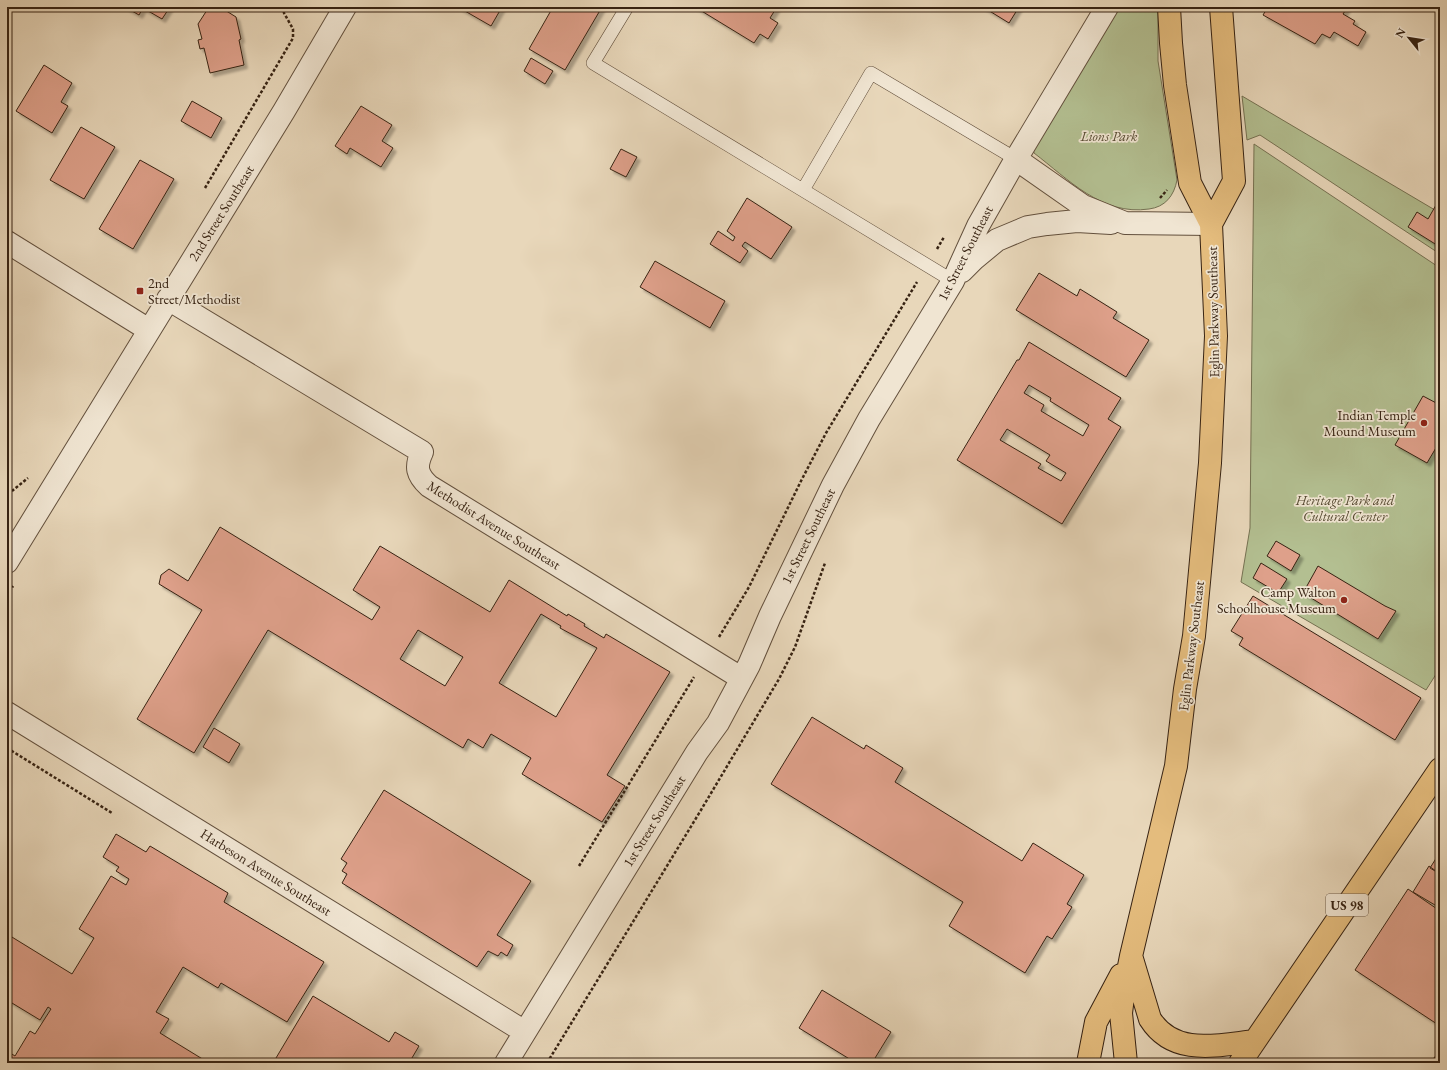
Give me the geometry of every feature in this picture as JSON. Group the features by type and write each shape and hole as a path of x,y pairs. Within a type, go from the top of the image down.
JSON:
{"highway":[{"name":"Eglin Parkway Southeast","path":"1126,1063 1121,1013 1131,956 1176,766 1185,689 1194,636 1210,463 1216,344 1211,224 1190,183 1175,85 1170,43 1169,7"},
{"path":"1211,224 1234,181 1221,7"},
{"name":"US 98","path":"1240,1063 1440,769"},
{"path":"1131,956 1150,1019 1156,1028 1163,1034 1183,1044 1205,1046 1255,1041"},
{"path":"1088,1063 1096,1022 1131,956"}],"street":[{"name":"2nd Street Southeast","path":"7,562 284,111 345,7"},
{"name":"1st Street Southeast","path":"506,1063 697,752 718,723 749,665 770,616 833,485 870,419 953,281 978,226 1016,159 1107,7"},
{"path":"1016,159 1083,206 1125,223"},
{"path":"953,281 974,259 997,240 1028,227 1077,221 1211,224"},
{"path":"7,242 149,330"},
{"name":"Methodist Avenue Southeast","path":"168,299 422,452 418,462 418,471 422,479 429,486 741,678"},
{"name":"Harbeson Avenue Southeast","path":"7,713 525,1032"}],"lane":[{"path":"627,7 593,63 953,281"},
{"path":"803,190 871,73 1016,159"}],"path":[{"path":"1157,201 1168,188"},
{"path":"547,1063 702,810 779,679 795,647 827,558"},
{"path":"7,748 112,813"},
{"path":"1431,1063 1440,1052"}],"green space":[{"name":"Lions Park","path":"1118,7 1158,7 1158,61 1177,180 1174,191 1168,200 1155,208 1132,210 1116,207 1101,201 1073,184 1034,153 1033,149"},
{"path":"1242,96 1440,213 1440,254 1260,135 1247,140"},
{"name":"Heritage Park and Cultural Center","path":"1254,144 1440,268 1440,668 1426,690 1241,582 1250,528"}],"building":[{"path":"125,7 170,7 162,19 143,8 139,15"},
{"path":"209,7 220,7 236,17 241,39 239,40 244,65 210,73 204,48 200,49 198,40 202,39 198,24"},
{"path":"458,7 502,7 491,26"},
{"path":"553,7 602,7 565,70 529,49"},
{"path":"695,7 777,7 770,18 778,23 768,39 760,34 754,43"},
{"path":"983,7 1019,7 1009,23"},
{"path":"1268,7 1346,7 1347,8 1343,14 1355,21 1353,24 1366,32 1358,46 1334,32 1330,38 1322,34 1315,44 1263,15"},
{"path":"531,58 553,71 545,84 524,71"},
{"path":"44,65 72,83 61,102 68,106 52,133 16,111"},
{"path":"192,101 222,118 211,138 181,121"},
{"path":"361,106 392,125 382,141 393,148 381,167 350,148 347,154 335,146"},
{"path":"81,127 115,147 84,199 50,180"},
{"path":"621,149 637,157 626,177 610,169"},
{"path":"140,160 174,179 133,249 99,229"},
{"path":"747,198 792,227 771,259 745,242 742,246 748,251 740,263 710,244 718,231 733,241 735,237 727,231"},
{"path":"1436,205 1440,208 1440,247 1408,227 1417,212 1428,219"},
{"path":"655,261 725,301 710,328 640,287"},
{"path":"1039,273 1077,296 1080,289 1117,312 1113,318 1149,340 1126,377 1016,310"},
{"path":"1029,342 1121,398 1108,419 1121,427 1062,524 957,460 1017,360 1019,360","holes":["1029,385 1051,398 1050,401 1089,425 1083,436 1041,411 1044,405 1024,393","1007,429 1050,455 1046,461 1066,473 1061,481 1038,468 1041,464 1000,440"]},
{"name":"Indian Temple Mound Museum","path":"1423,396 1440,405 1440,441 1427,463 1395,445"},
{"path":"220,527 372,620 380,607 353,590 380,546 490,612 509,580 567,616 568,614 585,624 584,626 604,638 606,634 670,672 607,775 625,786 602,822 522,774 531,758 491,734 483,748 468,739 463,748 268,630 194,753 137,719 202,610 159,584 161,575 169,569 188,581","holes":["541,614 561,626 560,628 597,648 556,717 499,683","418,630 463,657 445,686 400,659"]},
{"path":"1276,541 1300,555 1291,571 1267,556"},
{"path":"1261,563 1287,579 1278,593 1253,578"},
{"name":"Camp Walton Schoolhouse Museum","path":"1318,566 1396,611 1378,639 1303,593"},
{"path":"1253,596 1421,698 1395,740 1239,645 1243,638 1231,631"},
{"path":"812,717 864,749 866,745 903,768 895,782 1022,861 1033,843 1084,875 1067,904 1072,907 1052,939 1047,936 1025,973 949,926 963,902 771,784"},
{"path":"214,728 240,744 229,763 203,747"},
{"path":"384,790 531,881 497,935 513,945 507,956 501,952 498,956 488,951 477,967 342,883 347,874 342,871 347,863 341,859"},
{"path":"116,834 146,852 150,846 228,893 224,902 324,962 287,1022 221,983 218,988 183,967 156,1012 169,1019 160,1033 209,1063 72,1063 66,1059 64,1062 65,1063 7,1063 7,1051 15,1056 30,1031 35,1034 51,1009 48,1007 40,1020 7,1000 7,934 72,974 94,938 79,929 111,876 126,885 129,879 116,871 119,867 103,857"},
{"path":"1440,852 1440,874 1430,868"},
{"path":"1429,866 1440,874 1440,908 1413,892"},
{"path":"1408,889 1440,911 1440,1026 1355,970"},
{"path":"822,990 891,1032 872,1063 856,1063 799,1028"},
{"path":"313,996 389,1042 395,1032 419,1046 409,1063 273,1063"}],"place":[{"name":"2nd Street/Methodist","path":"140,291"},
{"name":"Indian Temple Mound Museum","path":"1424,423"},
{"name":"Camp Walton Schoolhouse Museum","path":"1344,600"}]}
